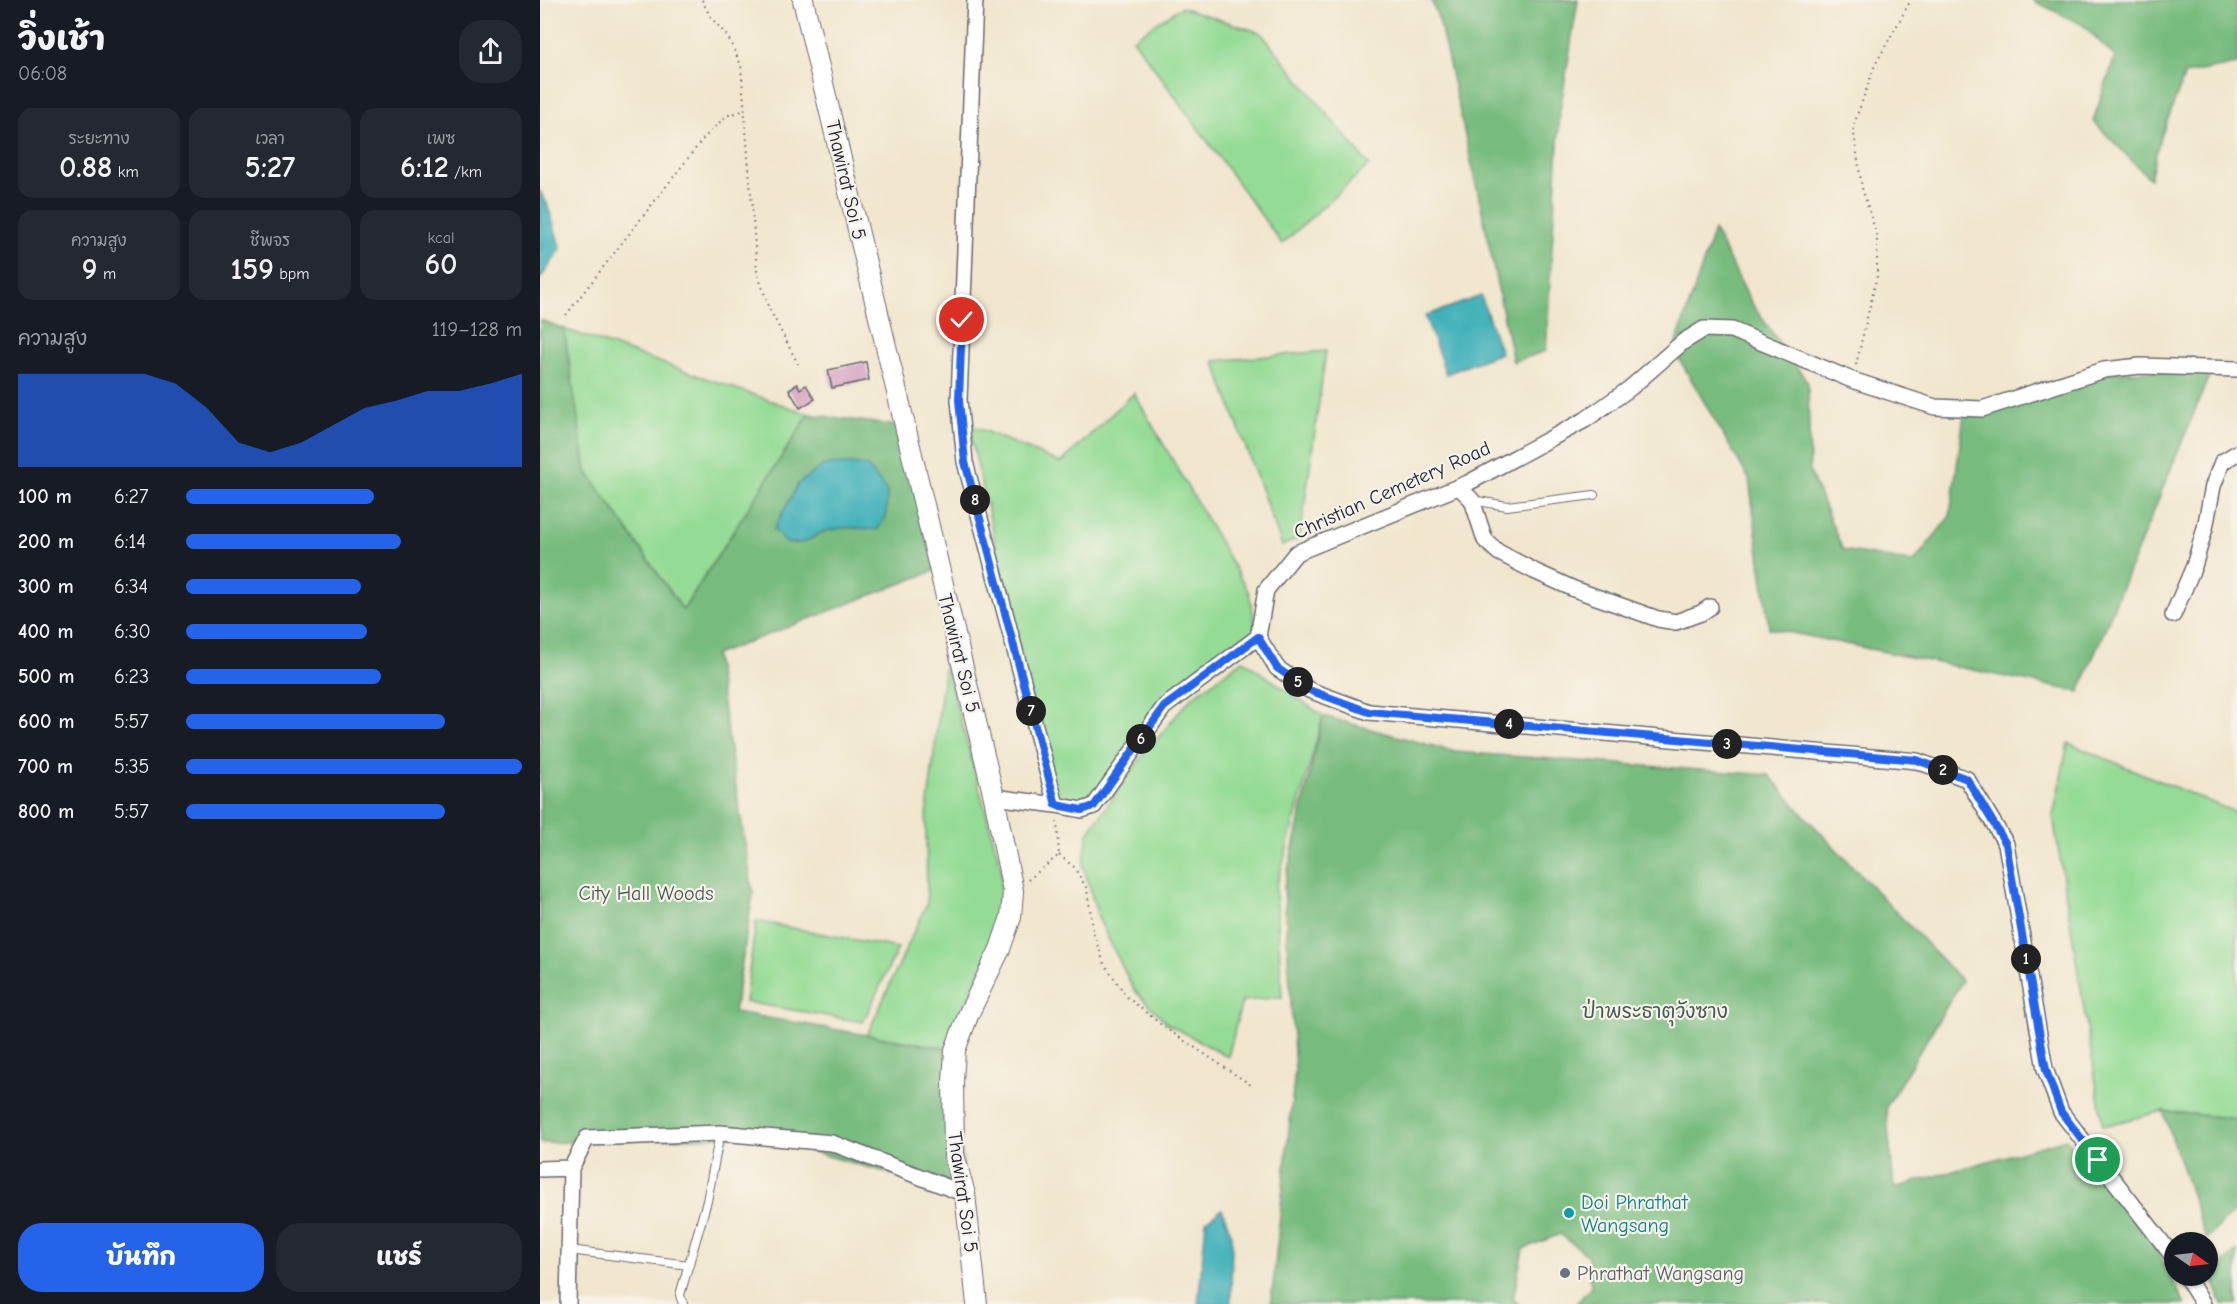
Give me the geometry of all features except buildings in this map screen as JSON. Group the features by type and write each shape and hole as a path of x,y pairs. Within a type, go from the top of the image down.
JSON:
{"street":[{"name":"Thawirat Soi 5","path":"803,0 994,797 1013,891 1011,916 1000,949 969,1013 955,1050 952,1081 954,1155 965,1194 978,1304"},
{"path":"975,0 959,400 965,462 1056,805"},
{"name":"Christian Cemetery Road","path":"1258,637 1266,590 1296,553 1459,487 1585,420 1629,389 1683,342 1704,329 1732,330 1852,380 1935,406 1982,409 2104,370 2139,366 2237,369"},
{"path":"2173,615 2194,566 2205,528 2213,486 2222,462 2237,453"},
{"path":"1459,487 1472,500 1485,540 1498,552 1534,571 1574,589 1658,619 1676,621 1710,608"},
{"path":"994,797 1082,810 1094,806 1164,707 1258,637 1277,668 1309,690 1369,712 1917,760 1967,779 2006,844 2046,1070 2061,1112 2164,1245"},
{"path":"568,1304 571,1168 587,1138 720,1132 832,1143 965,1194"},
{"path":"540,1169 571,1168"},
{"path":"2192,1286 2203,1304"}],"lane":[{"path":"1472,500 1507,506 1594,495"},
{"path":"683,1304 680,1295 707,1201 720,1132"},
{"path":"569,1250 689,1265"}],"path":[{"path":"702,0 710,16 728,37 741,65 757,272 770,310 798,364"},
{"path":"1852,380 1877,276 1877,236 1862,188 1853,128 1875,65 1911,0"},
{"path":"566,315 703,139 726,116 745,110"},
{"path":"1056,805 1059,855 1074,867 1087,889 1094,935 1104,963 1126,997 1164,1027 1251,1085"},
{"path":"1013,891 1059,855"}],"green space":[{"path":"1431,0 1578,0 1560,111 1546,351 1513,362 1439,20"},
{"path":"2032,0 2237,0 2237,64 2185,74 2158,145 2150,179 2093,121 2115,57 2083,25"},
{"path":"1181,7 1261,33 1369,165 1282,244 1133,39"},
{"path":"1714,230 1752,304 1808,383 1810,472 1843,550 1914,562 1950,516 1965,408 2095,373 2212,369 2079,692 1769,628 1749,479 1674,350"},
{"name":"City Hall Woods","path":"540,320 564,329 586,470 683,610 809,414 905,427 939,569 715,655 753,894 734,1012 955,1050 965,1194 755,1136 540,1143"},
{"path":"564,329 809,414 683,610 585,470"},
{"path":"1326,351 1300,538 1282,546 1214,361"},
{"path":"1134,393 1249,593 1258,637 1164,707 1094,806 1056,805 968,424 1061,463"},
{"path":"1243,660 1323,716 1276,888 1282,997 1242,1001 1228,1057 1168,1024 1134,990 1099,920 1083,865 1088,833 1141,758 1190,699"},
{"path":"945,663 1001,867 1002,922 947,1048 867,1035 927,903 926,820"},
{"name":"ป่าพระธาตุวังซาง","path":"1323,716 1455,752 1769,775 1801,812 1962,981 1886,1107 1894,1188 2066,1139 2154,1244 2164,1263 2164,1286 2176,1286 2185,1304 1576,1304 1591,1287 1588,1256 1560,1234 1523,1249 1513,1299 1519,1304 1271,1304 1295,1070 1284,887"},
{"path":"2068,743 2237,813 2237,1119 2163,1111 2103,1126 2053,816"},
{"path":"756,921 898,948 863,1022 745,1002"},
{"path":"2163,1111 2237,1119 2237,1209 2213,1232 2204,1232"},
{"path":"2237,1251 2237,1304 2222,1304 2215,1286 2218,1286 2218,1268"}],"water":[{"path":"540,191 547,203 561,249 540,279"},
{"path":"1481,296 1501,353 1446,374 1425,316"},
{"path":"824,465 867,466 887,490 886,517 877,530 836,529 818,534 802,543 786,543 774,529 798,484"},
{"path":"1222,1209 1232,1236 1231,1304 1198,1304 1206,1221"}],"place":[{"name":"Doi Phrathat Wangsang","path":"1569,1213"},
{"name":"Phrathat Wangsang","path":"1565,1273"}],"route":[{"path":"962,320 959,400 965,462 1056,805 1082,810 1094,806 1164,707 1258,637 1277,668 1309,690 1369,712 1917,760 1967,779 2006,844 2046,1070 2061,1112 2098,1160"}]}
